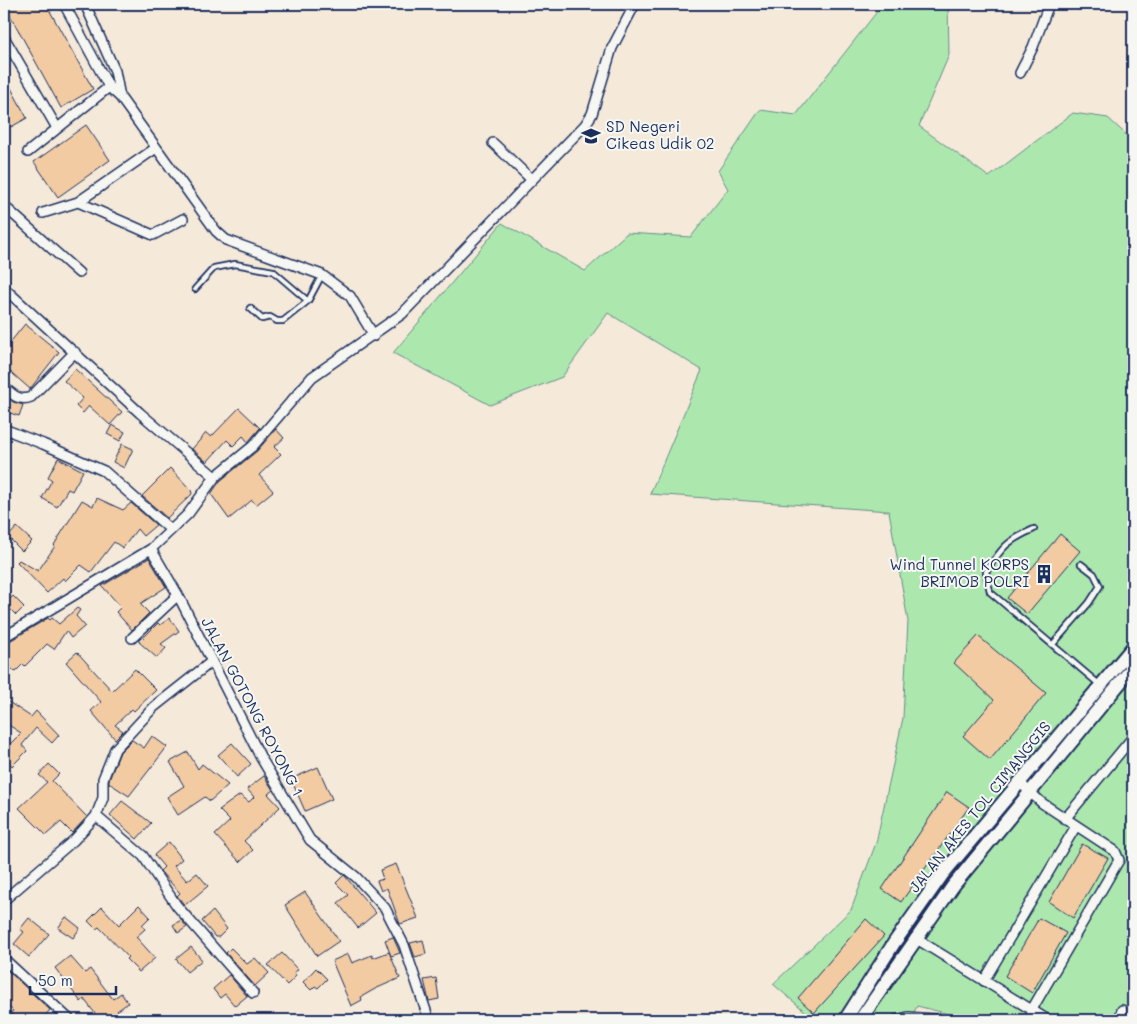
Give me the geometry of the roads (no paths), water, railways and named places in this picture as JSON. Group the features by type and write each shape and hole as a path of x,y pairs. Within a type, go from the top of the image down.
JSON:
{"main road":[{"name":"JALAN AKES TOL CIMANGGIS","path":"853,1019 894,943 942,875 1133,647"},
{"path":"853,1019 953,886 1133,666"}],"street":[{"path":"64,4 109,87 120,97 216,231 226,240 322,275 350,296 374,336"},
{"path":"85,4 115,71 120,97"},
{"path":"4,637 151,549 188,514 215,477 253,446 312,377 374,336 402,314 586,124 592,114 612,48 635,4"},
{"path":"1020,73 1034,48 1049,4"},
{"path":"4,37 57,128"},
{"path":"28,152 109,87"},
{"path":"493,143 532,180"},
{"path":"43,213 78,202 156,148"},
{"path":"78,202 153,235 183,219"},
{"path":"4,206 79,273"},
{"path":"4,288 140,413 215,477"},
{"path":"4,387 17,398 31,397 75,352"},
{"path":"4,429 104,471 171,530"},
{"name":"JALAN GOTONG ROYONG 1","path":"151,549 178,595 261,758 310,840 356,877 385,908 404,945 429,1020"},
{"path":"132,638 178,595"},
{"path":"4,900 74,840 96,816 103,798 103,779 115,749 154,707 211,662"},
{"path":"1065,819 1133,737"},
{"path":"1020,783 1065,819 1115,851 1119,860 1031,1011"},
{"path":"96,816 142,856 177,906 253,993"},
{"path":"984,981 1076,826"},
{"path":"915,938 1048,1020"},
{"path":"4,959 64,1018"},
{"path":"1119,1020 1122,1010"},
{"path":"896,1020 908,1017 946,1020"}],"lane":[{"path":"195,289 214,268 235,264 273,271 308,301"},
{"path":"250,308 262,319 270,317 277,321 283,321 308,301 322,275"},
{"path":"1034,529 1010,540 986,572 990,592 1101,686"},
{"path":"1053,644 1089,603 1100,586 1094,574 1081,564"}],"place":[{"name":"SD Negeri Cikeas Udik 02","path":"591,136"},
{"name":"Wind Tunnel KORPS BRIMOB POLRI","path":"1044,574"}]}
